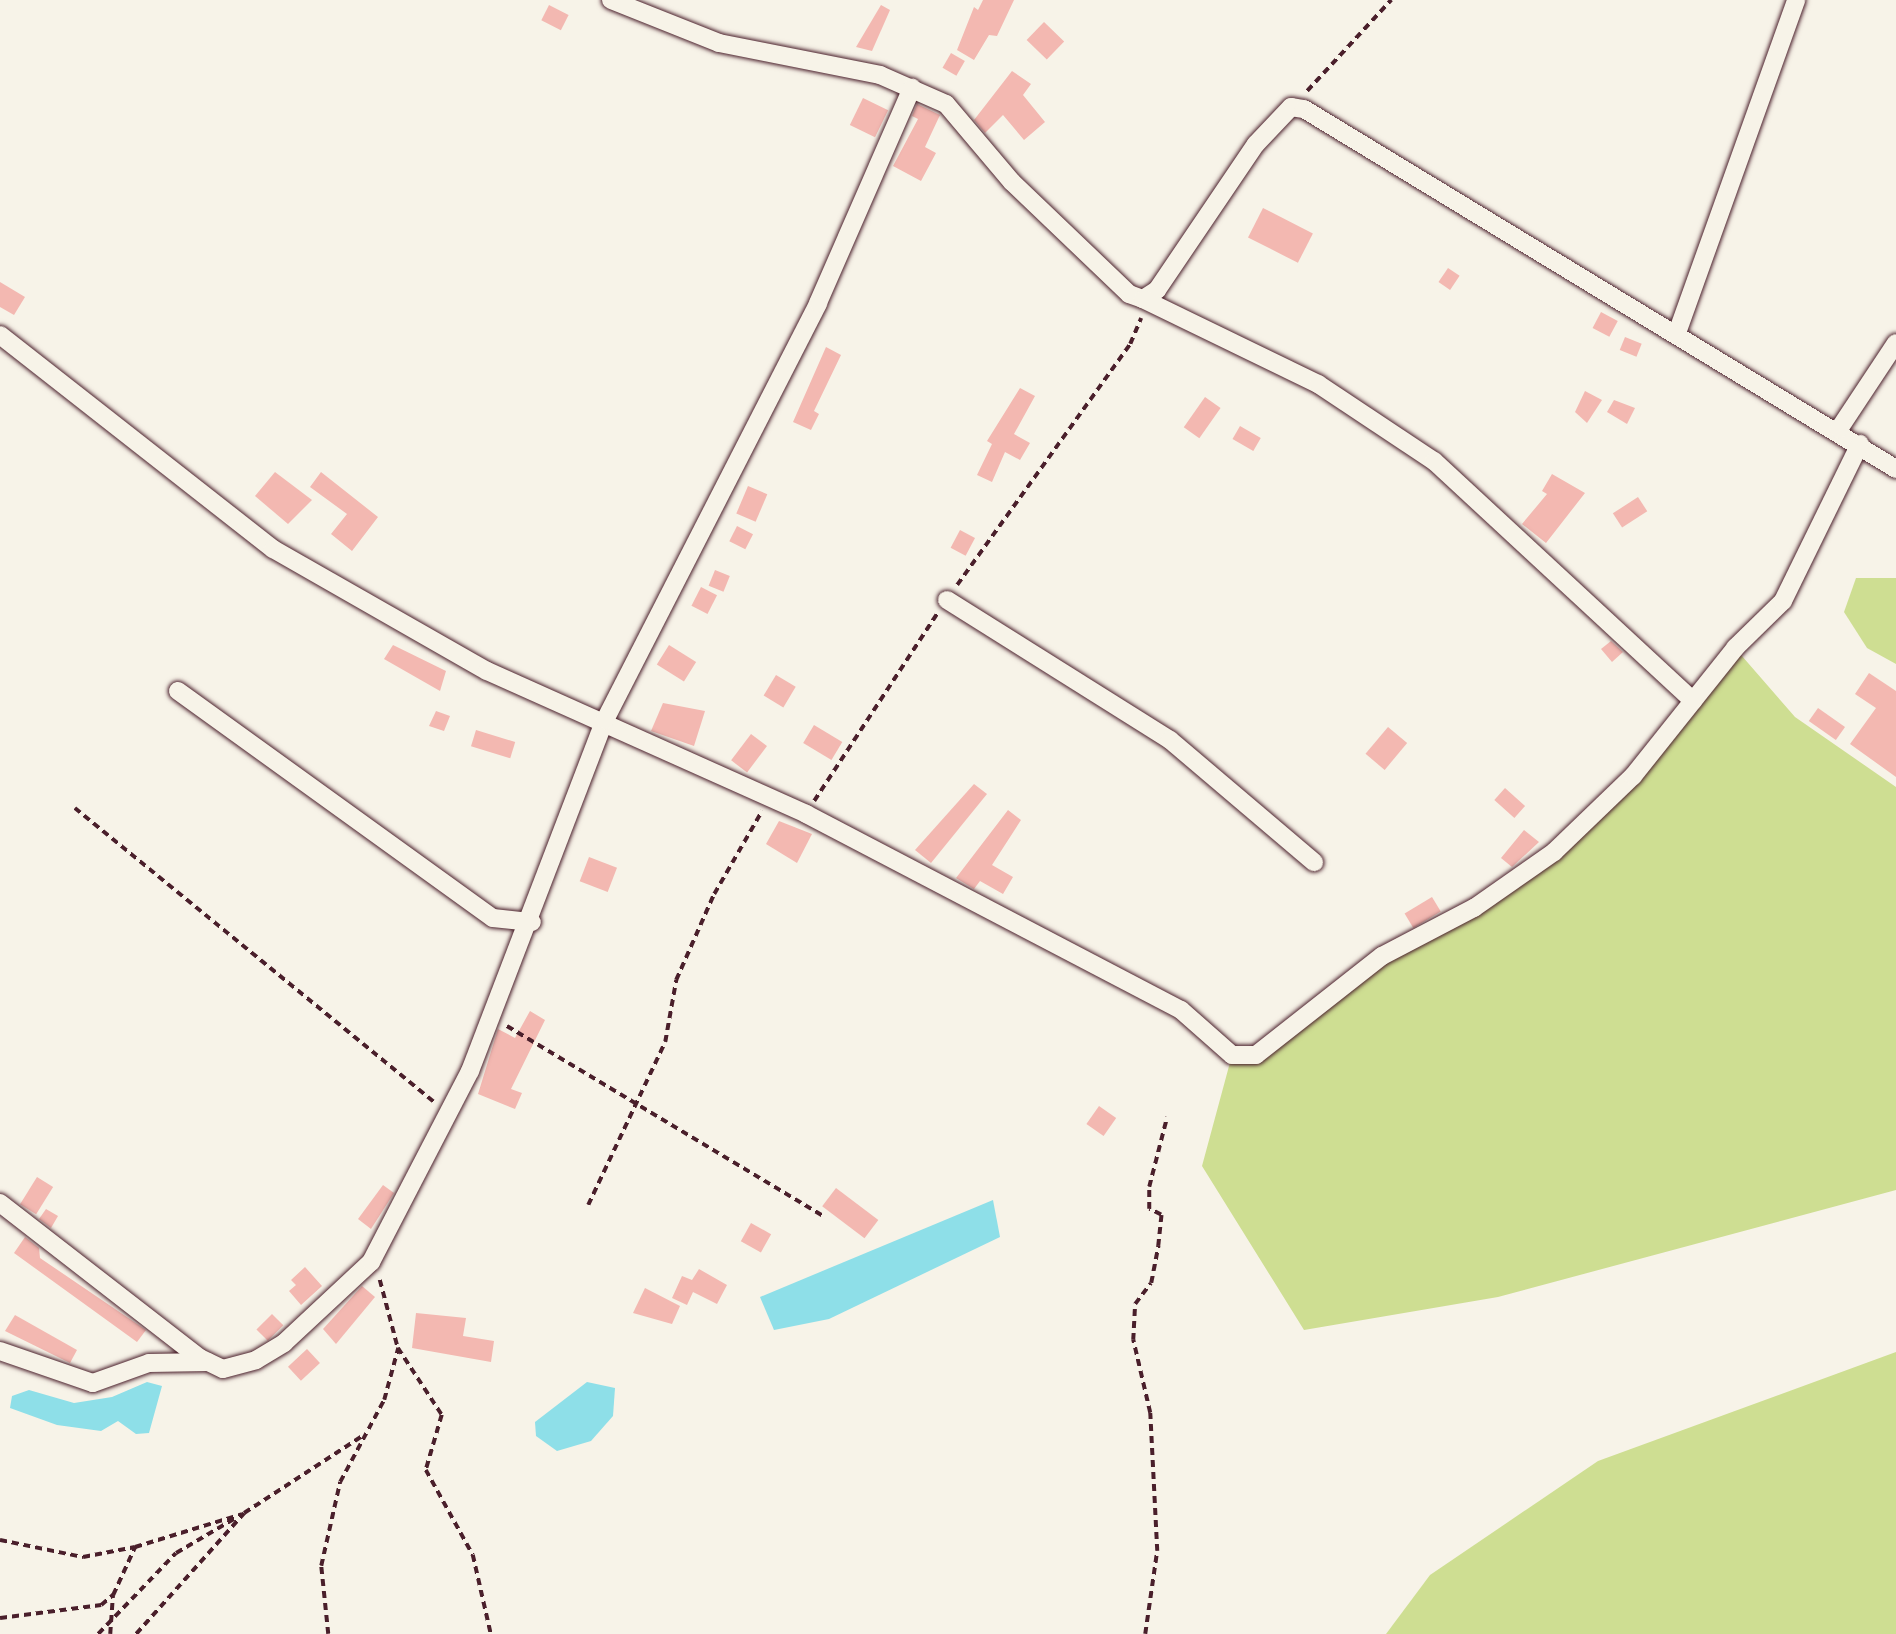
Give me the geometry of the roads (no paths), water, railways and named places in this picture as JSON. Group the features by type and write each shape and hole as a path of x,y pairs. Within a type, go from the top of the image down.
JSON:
{"street":[{"path":"611,0 719,43 826,61 912,88 946,104 1012,182 1129,294 1318,384 1434,461 1693,701"},
{"path":"1678,333 1796,0"},
{"path":"0,1203 209,1362 223,1368 256,1360 370,1262 448,1113 492,1017 532,922 605,720 818,303 912,88"},
{"path":"1143,299 1157,290 1256,144 1291,107 1839,429 1896,469"},
{"path":"0,335 273,549 487,671 605,720 806,814 1181,1010 1232,1055 1256,1055 1382,956 1474,908 1554,852 1633,776 1693,701 1783,601 1860,444"},
{"path":"1839,429 1896,343"},
{"path":"947,600 1170,740 1314,862"},
{"path":"178,691 493,918 532,922"},
{"path":"0,1352 93,1383 149,1363 209,1362"}],"water":[{"path":"993,1200 1000,1237 829,1319 774,1330 760,1297"},
{"path":"147,1382 162,1386 149,1433 136,1434 118,1421 101,1431 57,1425 10,1408 12,1396 29,1390 74,1403 112,1397"},
{"path":"587,1382 615,1388 613,1416 591,1441 557,1451 536,1436 535,1422"}]}
